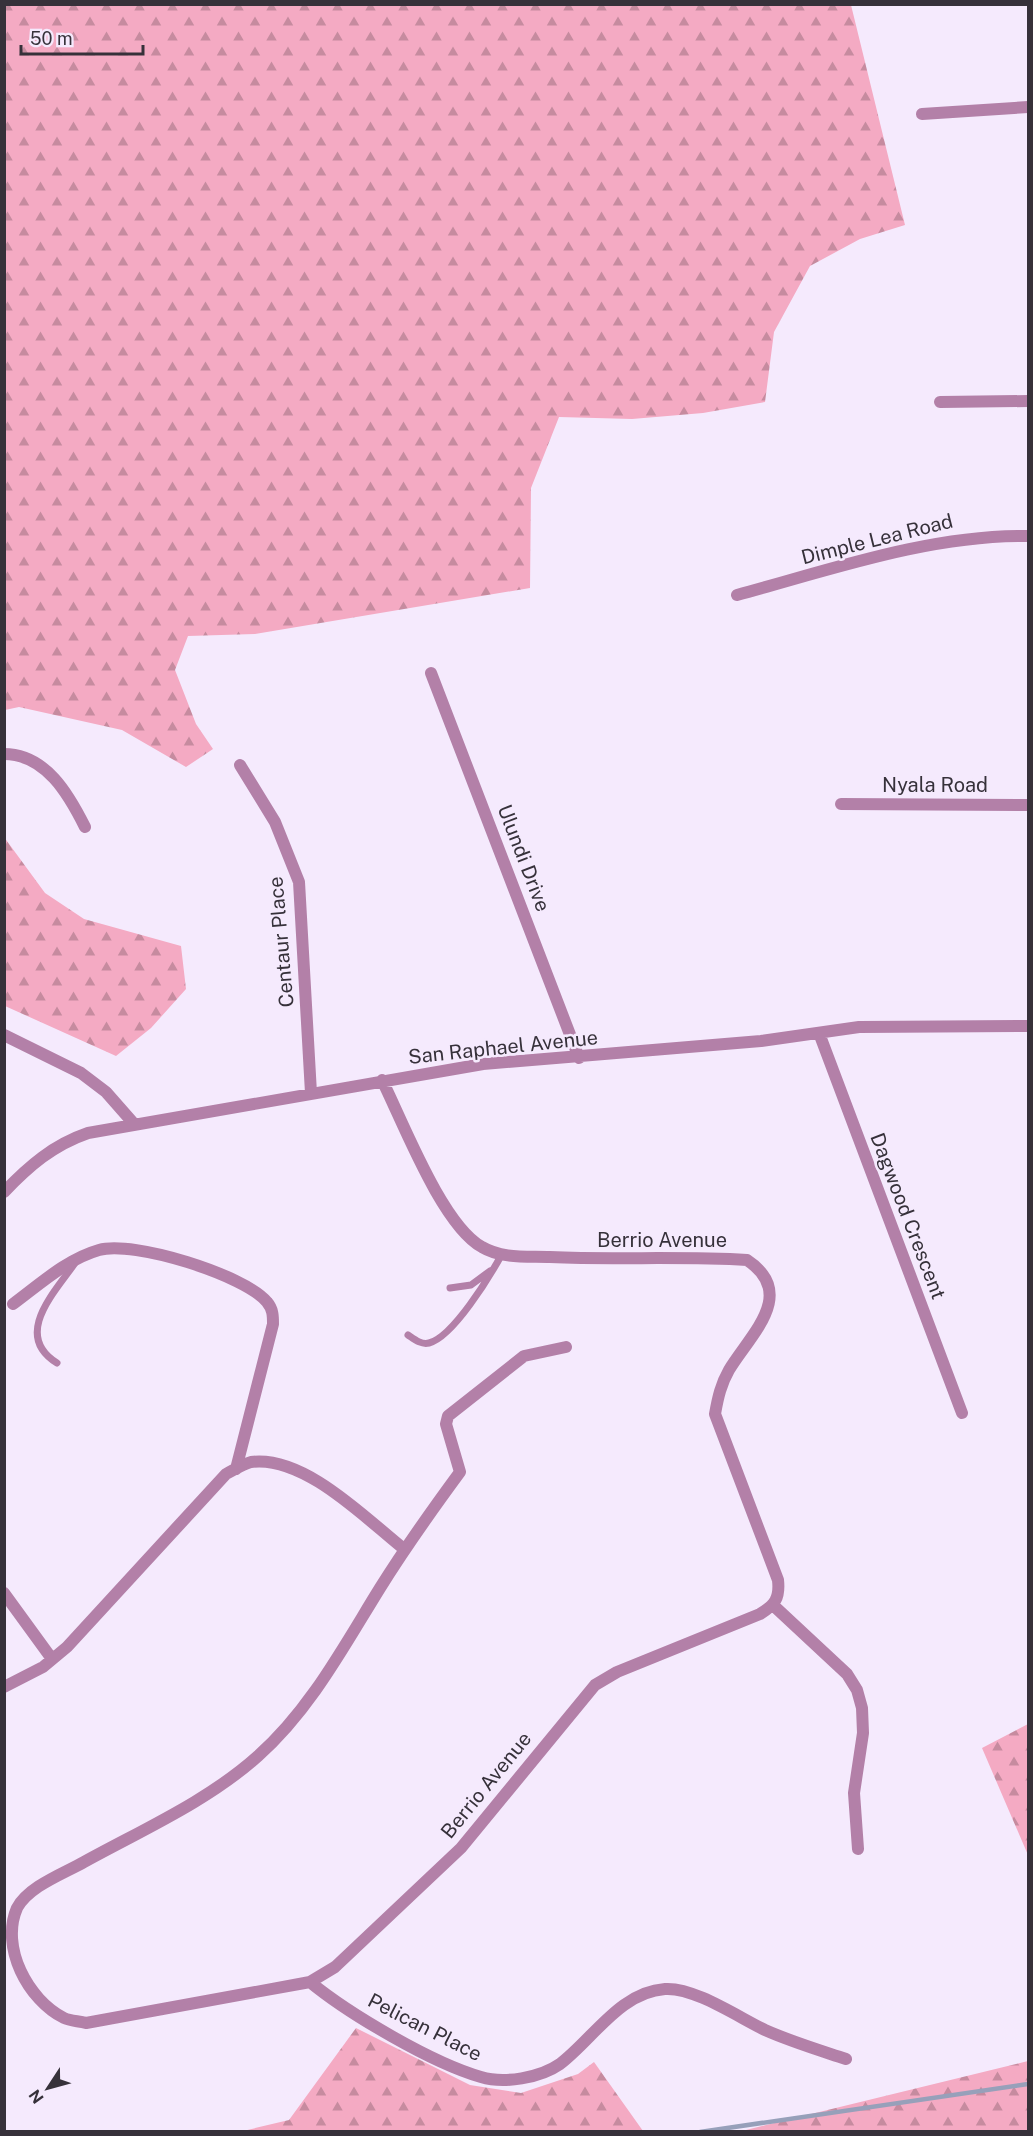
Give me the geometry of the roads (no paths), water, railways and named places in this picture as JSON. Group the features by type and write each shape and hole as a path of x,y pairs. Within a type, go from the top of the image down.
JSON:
{"street":[{"path":"922,114 1029,107"},
{"path":"940,402 1029,401"},
{"name":"Dimple Lea Road","path":"737,595 926,544 958,538 1029,536"},
{"name":"Ulundi Drive","path":"431,673 579,1058"},
{"path":"4,754 21,756 29,760 57,782 69,795 85,827"},
{"name":"Centaur Place","path":"240,765 276,822 299,882 310,1093"},
{"name":"Nyala Road","path":"841,804 1029,805"},
{"name":"San Raphael Avenue","path":"4,1192 26,1169 69,1140 88,1133 382,1080 483,1064 579,1058 761,1041 858,1027 1029,1026"},
{"name":"Dagwood Crescent","path":"819,1033 962,1413"},
{"path":"4,1035 81,1073 106,1092 135,1125"},
{"name":"Berrio Avenue","path":"382,1080 442,1202 463,1230 482,1247 502,1254 618,1260 718,1258 747,1260 760,1269 769,1286 769,1304 763,1322 730,1369 719,1390 715,1413 778,1580 779,1591 774,1606 760,1614 617,1672 594,1685 461,1848 335,1967 310,1982 86,2023 66,2019 43,2004 24,1980 14,1956 10,1928 18,1907 27,1895 218,1787 258,1757 315,1692 404,1549 460,1472 446,1424 448,1416 524,1356 566,1347"},
{"path":"13,1304 59,1269 101,1249 124,1248 206,1266 240,1283 268,1303 273,1312 273,1324 236,1469"},
{"path":"4,1687 16,1683 52,1659 97,1618 192,1509 226,1474 249,1462 272,1462 298,1471 336,1495 404,1549"},
{"path":"4,1593 52,1659"},
{"path":"774,1606 847,1674 857,1690 862,1708 863,1733 854,1793 858,1849"},
{"name":"Pelican Place","path":"310,1982 338,2003 375,2025 431,2056 482,2078 508,2079 534,2076 558,2065 633,1998 650,1990 668,1989 696,1996 799,2044 846,2059"}],"lane":[{"path":"408,1335 427,1344 436,1340 475,1301 502,1254"},
{"path":"57,1363 42,1350 36,1322 79,1259"},
{"path":"450,1288 471,1286 493,1269"}],"waterway":[{"path":"700,2132 1028,2084"}]}
